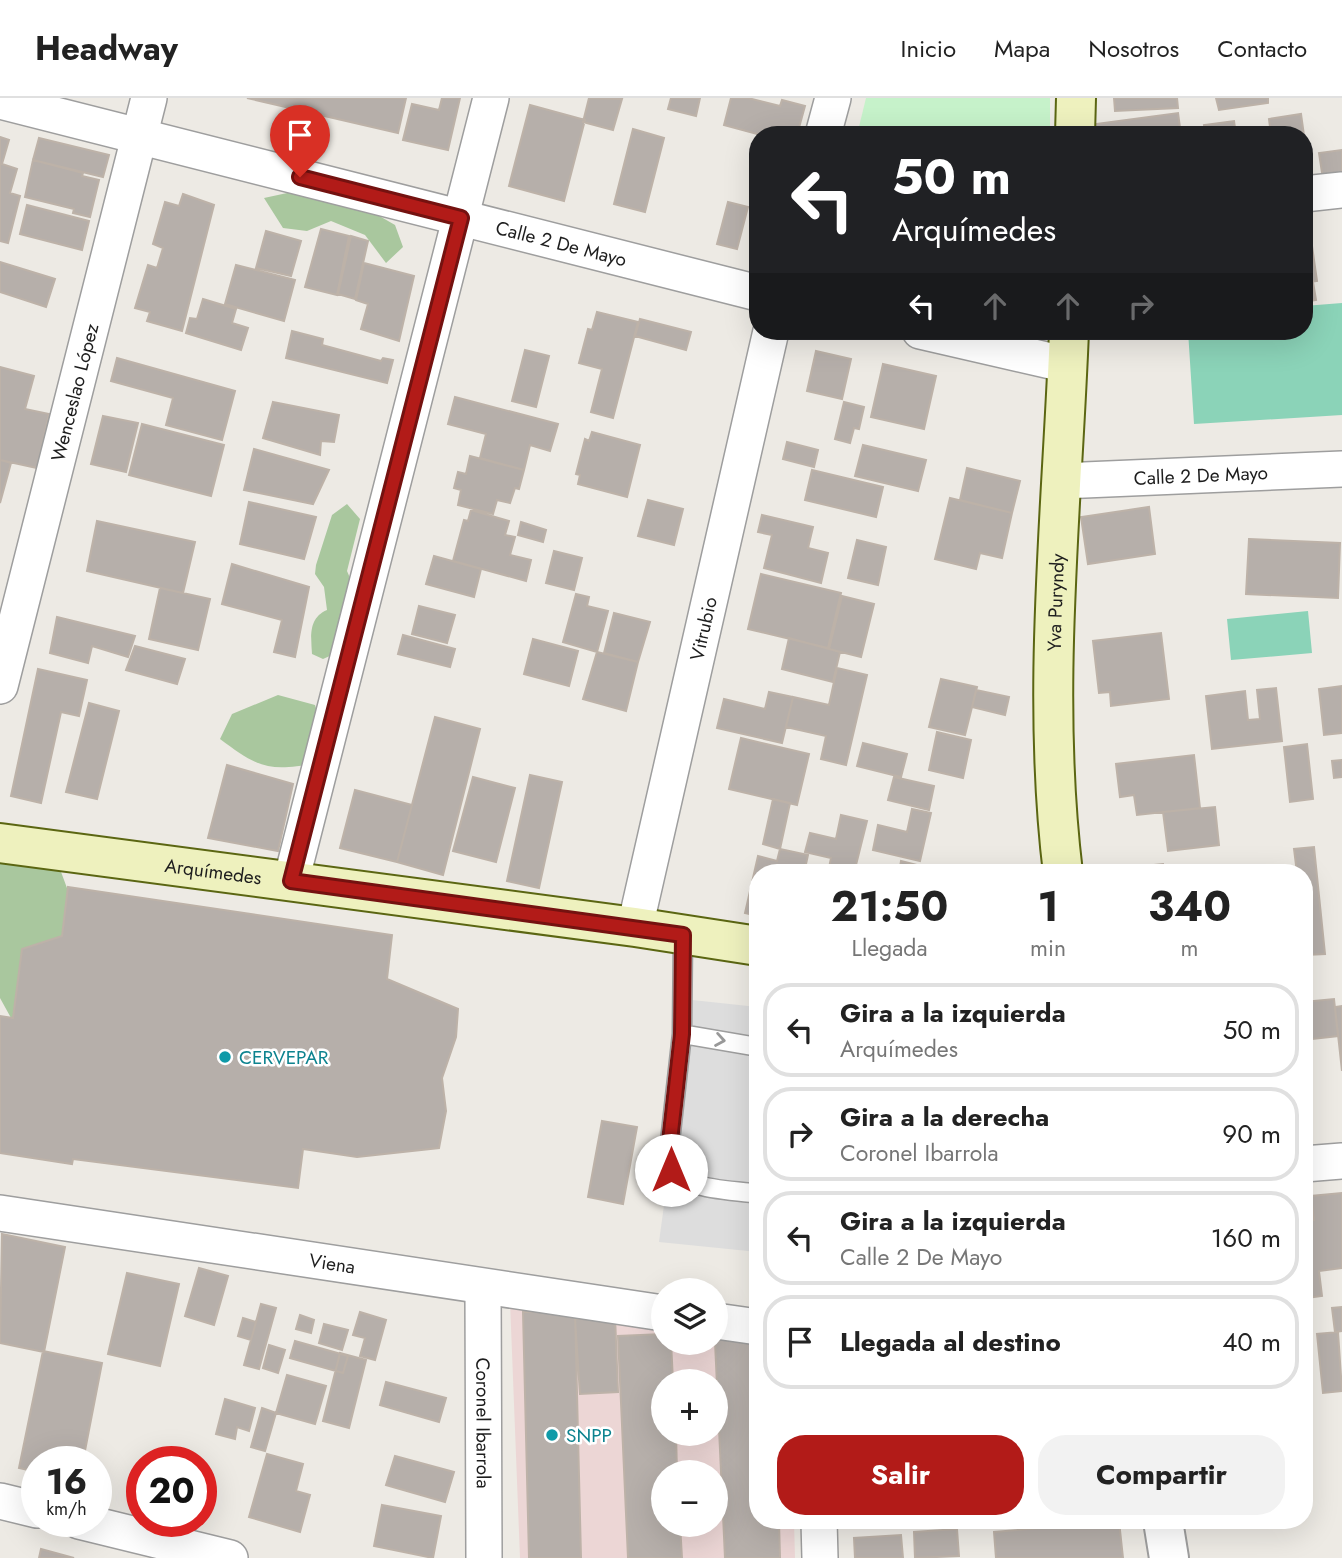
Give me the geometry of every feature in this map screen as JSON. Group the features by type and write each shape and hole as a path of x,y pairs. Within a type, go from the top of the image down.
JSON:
{"main road":[{"path":"1075,126 1076,98"},
{"name":"Yva Puryndy","path":"1062,864 1057,821 1054,724 1068,348"},
{"name":"Arquímedes","path":"0,844 635,927 749,945"}],"street":[{"name":"Wenceslao López","path":"0,685 149,98"},
{"path":"291,881 491,98"},
{"path":"825,126 833,98"},
{"name":"Calle 2 De Mayo","path":"0,101 749,290"},
{"path":"1313,193 1342,190"},
{"name":"Vitrubio","path":"635,927 769,340"},
{"path":"998,340 1068,348"},
{"name":"Calle 2 De Mayo","path":"1061,481 1342,469"},
{"path":"1313,1163 1342,1161"},
{"name":"Viena","path":"0,1213 651,1311"},
{"name":"Coronel Ibarrola","path":"483,1288 484,1558"},
{"path":"728,1323 749,1326"},
{"path":"0,1501 21,1506"},
{"path":"112,1529 230,1558"},
{"path":"819,1529 820,1558"},
{"path":"1165,1529 1170,1558"}],"lane":[{"path":"683,935 682,1034 668,1159 671,1170 678,1177 690,1182 749,1192"},
{"path":"682,1034 749,1045"}],"shaded area":[{"path":"692,1000 749,1006 749,1251 659,1242"},
{"path":"510,1301 651,1319 651,1355 722,1355 725,1369 651,1369 651,1446 728,1446 728,1382 749,1479 749,1529 794,1529 795,1558 520,1558"}],"green space":[{"path":"866,98 1050,98 1050,126 859,126"},
{"path":"301,190 362,206 395,225 403,247 386,263 365,235 331,221 307,231 283,228 264,198"},
{"path":"1342,303 1342,415 1194,424 1189,340 1313,340 1313,305"},
{"path":"347,504 360,519 347,571 353,585 341,651 323,659 312,654 311,635 314,623 321,613 327,610 324,587 315,574 316,565 332,515"},
{"path":"1308,611 1312,653 1231,660 1227,619"},
{"path":"278,695 315,705 325,739 315,763 285,767 263,765 243,756 220,739 232,714"},
{"path":"0,855 57,861 84,934 16,1027 0,998"}],"building":[{"path":"247,98 406,98 398,133"},
{"path":"442,98 460,98 448,150 403,140 412,104 439,110"},
{"path":"589,98 622,99 613,130 583,122"},
{"path":"671,98 700,98 696,116 668,109"},
{"path":"731,98 748,98 780,106 782,100 805,106 799,126 749,126 749,132 724,125"},
{"path":"1114,98 1177,98 1178,108 1115,111"},
{"path":"1216,98 1268,98 1268,103 1219,110"},
{"path":"530,105 585,120 564,201 509,186"},
{"path":"1178,113 1180,126 1088,126"},
{"path":"1301,114 1303,126 1270,126 1269,119"},
{"path":"1234,121 1235,126 1204,126"},
{"path":"633,129 664,138 645,212 614,204"},
{"path":"0,137 9,140 2,164 17,169 10,193 20,196 8,243 0,241"},
{"path":"39,138 109,155 103,177 33,160"},
{"path":"1342,150 1342,184 1324,186 1319,153"},
{"path":"33,160 99,180 90,217 73,213 74,209 25,197"},
{"path":"183,194 214,205 182,331 147,321 150,312 135,308 148,265 157,268 163,248 153,244 165,202 179,206"},
{"path":"728,202 748,207 737,249 717,244"},
{"path":"27,205 89,221 82,250 20,234"},
{"path":"321,229 349,236 337,295 305,287"},
{"path":"266,231 301,241 291,276 256,268"},
{"path":"351,236 368,241 355,299 338,294"},
{"path":"1313,253 1317,281 1313,282"},
{"path":"0,262 55,279 46,307 0,292"},
{"path":"364,263 414,276 399,341 361,329 368,304 356,300"},
{"path":"236,265 295,280 284,321 225,304"},
{"path":"203,299 236,309 232,323 248,328 241,350 186,333 190,318 197,319"},
{"path":"597,312 638,322 613,418 591,412 602,369 579,363 588,329 592,330"},
{"path":"640,319 691,332 686,350 635,336"},
{"path":"292,331 323,339 322,345 381,361 383,358 393,360 387,383 286,358"},
{"path":"525,350 549,356 536,407 512,401"},
{"path":"816,351 851,359 842,399 807,391"},
{"path":"117,358 235,391 222,440 166,425 173,398 111,381"},
{"path":"883,364 936,376 924,429 871,417"},
{"path":"0,367 34,376 25,409 49,414 37,468 0,460"},
{"path":"455,397 558,424 550,451 530,445 524,470 480,458 486,434 448,424"},
{"path":"273,402 339,415 334,442 321,441 320,455 263,438"},
{"path":"844,402 864,407 859,429 854,428 850,443 835,439"},
{"path":"103,416 138,423 126,472 91,464"},
{"path":"142,424 224,445 211,496 129,475"},
{"path":"592,432 640,445 627,497 578,484 580,475 576,474 585,439 589,441"},
{"path":"787,442 818,450 814,467 783,459"},
{"path":"863,445 926,460 918,491 855,476"},
{"path":"254,449 329,470 313,504 244,490"},
{"path":"470,456 524,470 519,489 515,488 510,503 497,500 493,514 458,505 461,490 454,488 458,472 466,474"},
{"path":"0,460 11,463 0,503"},
{"path":"967,468 1020,481 1012,513 960,500"},
{"path":"812,470 883,487 876,517 805,500"},
{"path":"950,498 1012,513 1002,558 980,553 976,569 935,559"},
{"path":"648,500 683,509 674,545 638,536"},
{"path":"249,502 316,517 304,559 240,544"},
{"path":"1149,507 1155,554 1088,564 1081,517"},
{"path":"471,510 509,521 505,535 515,537 510,555 531,560 526,581 453,561 464,520 468,521"},
{"path":"762,515 813,527 808,548 828,553 821,583 764,568 772,535 758,532"},
{"path":"97,521 195,542 183,593 87,571"},
{"path":"521,522 546,530 543,542 518,535"},
{"path":"1249,539 1340,543 1338,598 1246,594"},
{"path":"857,540 886,547 878,585 848,578"},
{"path":"554,551 582,558 574,590 546,583"},
{"path":"434,556 481,569 474,597 426,584"},
{"path":"232,564 309,587 295,657 274,652 282,620 222,604"},
{"path":"761,574 841,593 828,648 748,629"},
{"path":"160,588 210,599 198,650 149,639"},
{"path":"576,594 589,597 587,606 608,611 597,652 563,642"},
{"path":"842,596 874,604 861,657 829,649"},
{"path":"419,606 455,615 447,643 412,634"},
{"path":"614,613 650,622 638,662 604,653"},
{"path":"57,617 135,636 128,657 92,646 88,663 50,653"},
{"path":"1161,633 1169,699 1111,706 1110,692 1099,693 1093,641"},
{"path":"403,635 455,649 450,667 398,654"},
{"path":"789,638 840,652 833,682 782,669"},
{"path":"533,639 578,651 569,686 524,674"},
{"path":"135,646 185,659 177,684 126,670"},
{"path":"597,652 638,662 626,711 583,699"},
{"path":"837,668 867,675 846,765 821,759 826,736 786,727 793,697 829,705"},
{"path":"38,669 87,680 79,716 61,712 41,803 11,796"},
{"path":"941,679 977,687 965,735 929,727"},
{"path":"1342,686 1342,733 1324,735 1319,689"},
{"path":"1276,688 1282,741 1212,749 1206,696 1245,691 1248,720 1260,719 1257,690"},
{"path":"976,690 1009,697 1005,715 972,707"},
{"path":"769,692 793,697 782,743 717,728 724,699 765,709"},
{"path":"89,703 119,711 97,799 66,792"},
{"path":"435,717 480,729 443,875 397,862"},
{"path":"937,732 971,740 963,778 929,770"},
{"path":"741,738 809,754 797,805 729,789"},
{"path":"863,743 907,754 901,777 857,766"},
{"path":"1307,744 1313,799 1290,802 1284,747"},
{"path":"1194,755 1200,808 1137,815 1134,795 1120,797 1116,764"},
{"path":"1342,760 1342,777 1334,778 1332,761"},
{"path":"227,765 293,784 278,851 208,838"},
{"path":"530,775 562,782 539,888 507,881"},
{"path":"473,777 515,788 496,862 453,851"},
{"path":"894,777 934,786 929,810 888,800"},
{"path":"355,790 412,805 397,862 340,848"},
{"path":"773,799 790,803 780,849 763,844"},
{"path":"1215,807 1219,845 1168,851 1163,812"},
{"path":"912,809 931,813 920,861 873,850 878,825 907,832"},
{"path":"841,815 867,821 856,864 830,864 831,858 805,852 810,833 836,839"},
{"path":"1314,847 1325,954 1313,955 1313,864 1296,864 1294,849"},
{"path":"780,849 808,855 806,864 756,864 758,856 777,861"},
{"name":"CERVEPAR","path":"68,887 392,935 387,979 458,1009 456,1037 442,1078 446,1111 439,1148 357,1157 303,1149 298,1188 73,1159 72,1164 0,1153 0,1016 13,1018 22,949 62,936"},
{"path":"749,895 749,914 745,913"},
{"path":"1334,999 1338,1036 1313,1039 1313,1001"},
{"path":"1342,1006 1342,1071 1335,1007"},
{"path":"602,1121 637,1127 623,1204 588,1197"},
{"path":"1342,1193 1342,1268 1319,1271 1322,1296 1313,1297 1314,1220 1313,1196"},
{"path":"2,1234 65,1247 44,1352 0,1343"},
{"path":"199,1268 228,1276 214,1325 185,1316"},
{"path":"127,1273 179,1284 160,1366 108,1354"},
{"path":"261,1304 276,1308 259,1369 244,1365"},
{"path":"1342,1307 1342,1331 1335,1332 1332,1308"},
{"name":"SNPP","path":"575,1311 581,1558 529,1558 523,1312"},
{"path":"360,1312 386,1320 375,1360 360,1356 365,1338 353,1335"},
{"path":"300,1315 314,1320 311,1333 296,1329"},
{"name":"SNPP","path":"615,1316 618,1392 580,1394 575,1319"},
{"path":"243,1318 256,1322 251,1340 238,1336"},
{"path":"324,1324 348,1330 342,1350 319,1343"},
{"path":"1338,1332 1342,1391 1323,1393 1317,1334"},
{"name":"SNPP","path":"651,1335 651,1355 672,1355 672,1369 651,1369 651,1446 676,1446 677,1460 651,1460 651,1537 681,1537 682,1558 628,1558 618,1336"},
{"path":"749,1337 749,1529 779,1529 780,1558 725,1558 724,1537 728,1537 728,1460 720,1460 720,1446 728,1446 728,1369 716,1369 716,1355 728,1355 728,1338"},
{"path":"295,1341 348,1356 343,1373 290,1358"},
{"path":"269,1345 285,1350 278,1373 263,1368"},
{"path":"43,1351 102,1363 86,1446 24,1446"},
{"path":"340,1353 366,1360 349,1428 323,1421"},
{"path":"287,1375 326,1386 315,1424 276,1413"},
{"path":"386,1382 446,1398 439,1422 380,1405"},
{"path":"225,1399 255,1408 249,1431 237,1427 235,1439 216,1434"},
{"path":"262,1408 276,1413 265,1451 251,1447"},
{"path":"267,1454 303,1464 296,1491 310,1495 300,1532 249,1517"},
{"path":"395,1456 454,1472 445,1502 386,1485"},
{"path":"382,1505 441,1516 433,1558 374,1546"},
{"path":"957,1529 959,1556 915,1558 914,1532"},
{"path":"1028,1529 1120,1529 1123,1558 996,1558 994,1532"},
{"path":"901,1535 903,1558 855,1558 854,1538"},
{"path":"41,1549 74,1558 39,1558"}],"place":[{"name":"CERVEPAR","path":"225,1057"},
{"name":"SNPP","path":"552,1435"}],"route":[{"path":"300,177 461,218 291,881 683,935 682,1034 668,1159 671,1170"}]}
